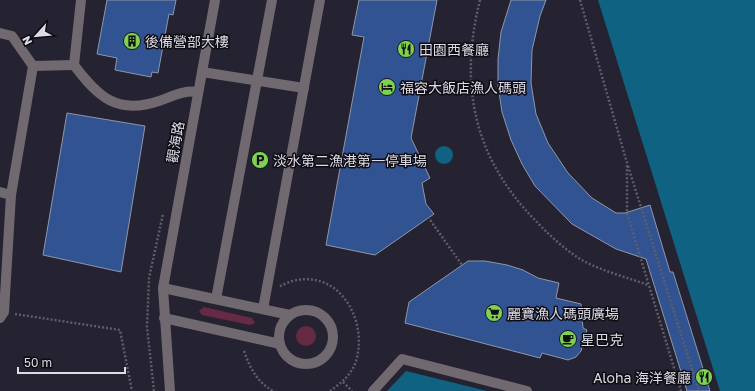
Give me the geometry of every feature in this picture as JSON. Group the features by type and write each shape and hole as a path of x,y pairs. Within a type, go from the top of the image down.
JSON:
{"street":[{"path":"81,0 74,65 91,87 112,103 136,106 188,91 198,92"},
{"name":"觀海路","path":"170,391 163,288 215,0"},
{"path":"216,299 272,0"},
{"path":"263,309 320,0"},
{"path":"0,33 12,36 33,66 11,195 2,315"},
{"path":"33,66 74,65"},
{"path":"202,72 257,82 304,88"},
{"path":"0,192 11,195"},
{"path":"163,288 290,315"},
{"path":"302,310 311,310 320,313 327,319 331,327 333,336 332,345 322,359 305,364 289,358 283,352 280,344 279,334 281,326 290,315 302,310"},
{"path":"164,318 280,344"},
{"path":"373,391 402,359 527,391"}],"path":[{"path":"480,0 474,25 471,57 472,90 477,121 486,151 501,179 517,202 558,243 581,259 649,285"},
{"path":"580,0 627,163 699,391"},
{"path":"627,163 627,213 681,391"},
{"path":"428,217 462,265"},
{"path":"280,286 297,280 315,280 332,286 341,293 351,307 358,326 360,346 354,366 343,382 330,391"},
{"path":"2,315 120,330 132,391"},
{"path":"244,351 251,371 265,387 273,391"},
{"path":"343,382 352,391"}],"shaded area":[{"path":"204,307 252,318 255,323 250,325 202,315 199,311"},
{"path":"306,326 313,329 316,336 313,343 306,346 299,343 296,336 299,329"}],"water":[{"path":"598,0 755,0 755,391 720,391"},
{"path":"440,146 448,146 453,151 451,162 448,164 440,164 435,159 435,151"},
{"path":"406,371 487,391 387,391"}],"building":[{"name":"後備營部大樓","path":"107,0 176,0 173,15 169,14 158,73 152,72 151,77 115,70 117,58 97,54"},
{"name":"福容大飯店漁人碼頭","path":"359,0 437,0 411,138 430,178 422,183 426,204 434,214 375,255 326,245 364,37 352,35"},
{"path":"511,0 546,0 540,16 532,50 531,83 536,114 548,143 568,173 592,198 616,213 625,213 650,205 670,272 673,272 710,391 687,391 646,259 616,249 572,224 535,186 522,164 511,140 502,112 498,85 498,59 501,32"},
{"path":"67,113 145,126 121,272 43,255"},
{"name":"麗寶漁人碼頭廣場","path":"468,261 485,261 507,265 523,270 538,278 559,283 556,298 581,304 583,328 587,330 581,351 576,357 568,360 542,353 540,358 405,323 409,302"}],"place":[{"name":"後備營部大樓","path":"132,41"},
{"name":"田園西餐廳","path":"406,49"},
{"name":"福容大飯店漁人碼頭","path":"387,87"},
{"name":"淡水第二漁港第一停車場","path":"260,160"},
{"name":"麗寶漁人碼頭廣場","path":"494,313"},
{"name":"星巴克","path":"568,339"},
{"name":"Aloha 海洋餐廳","path":"704,377"}]}
